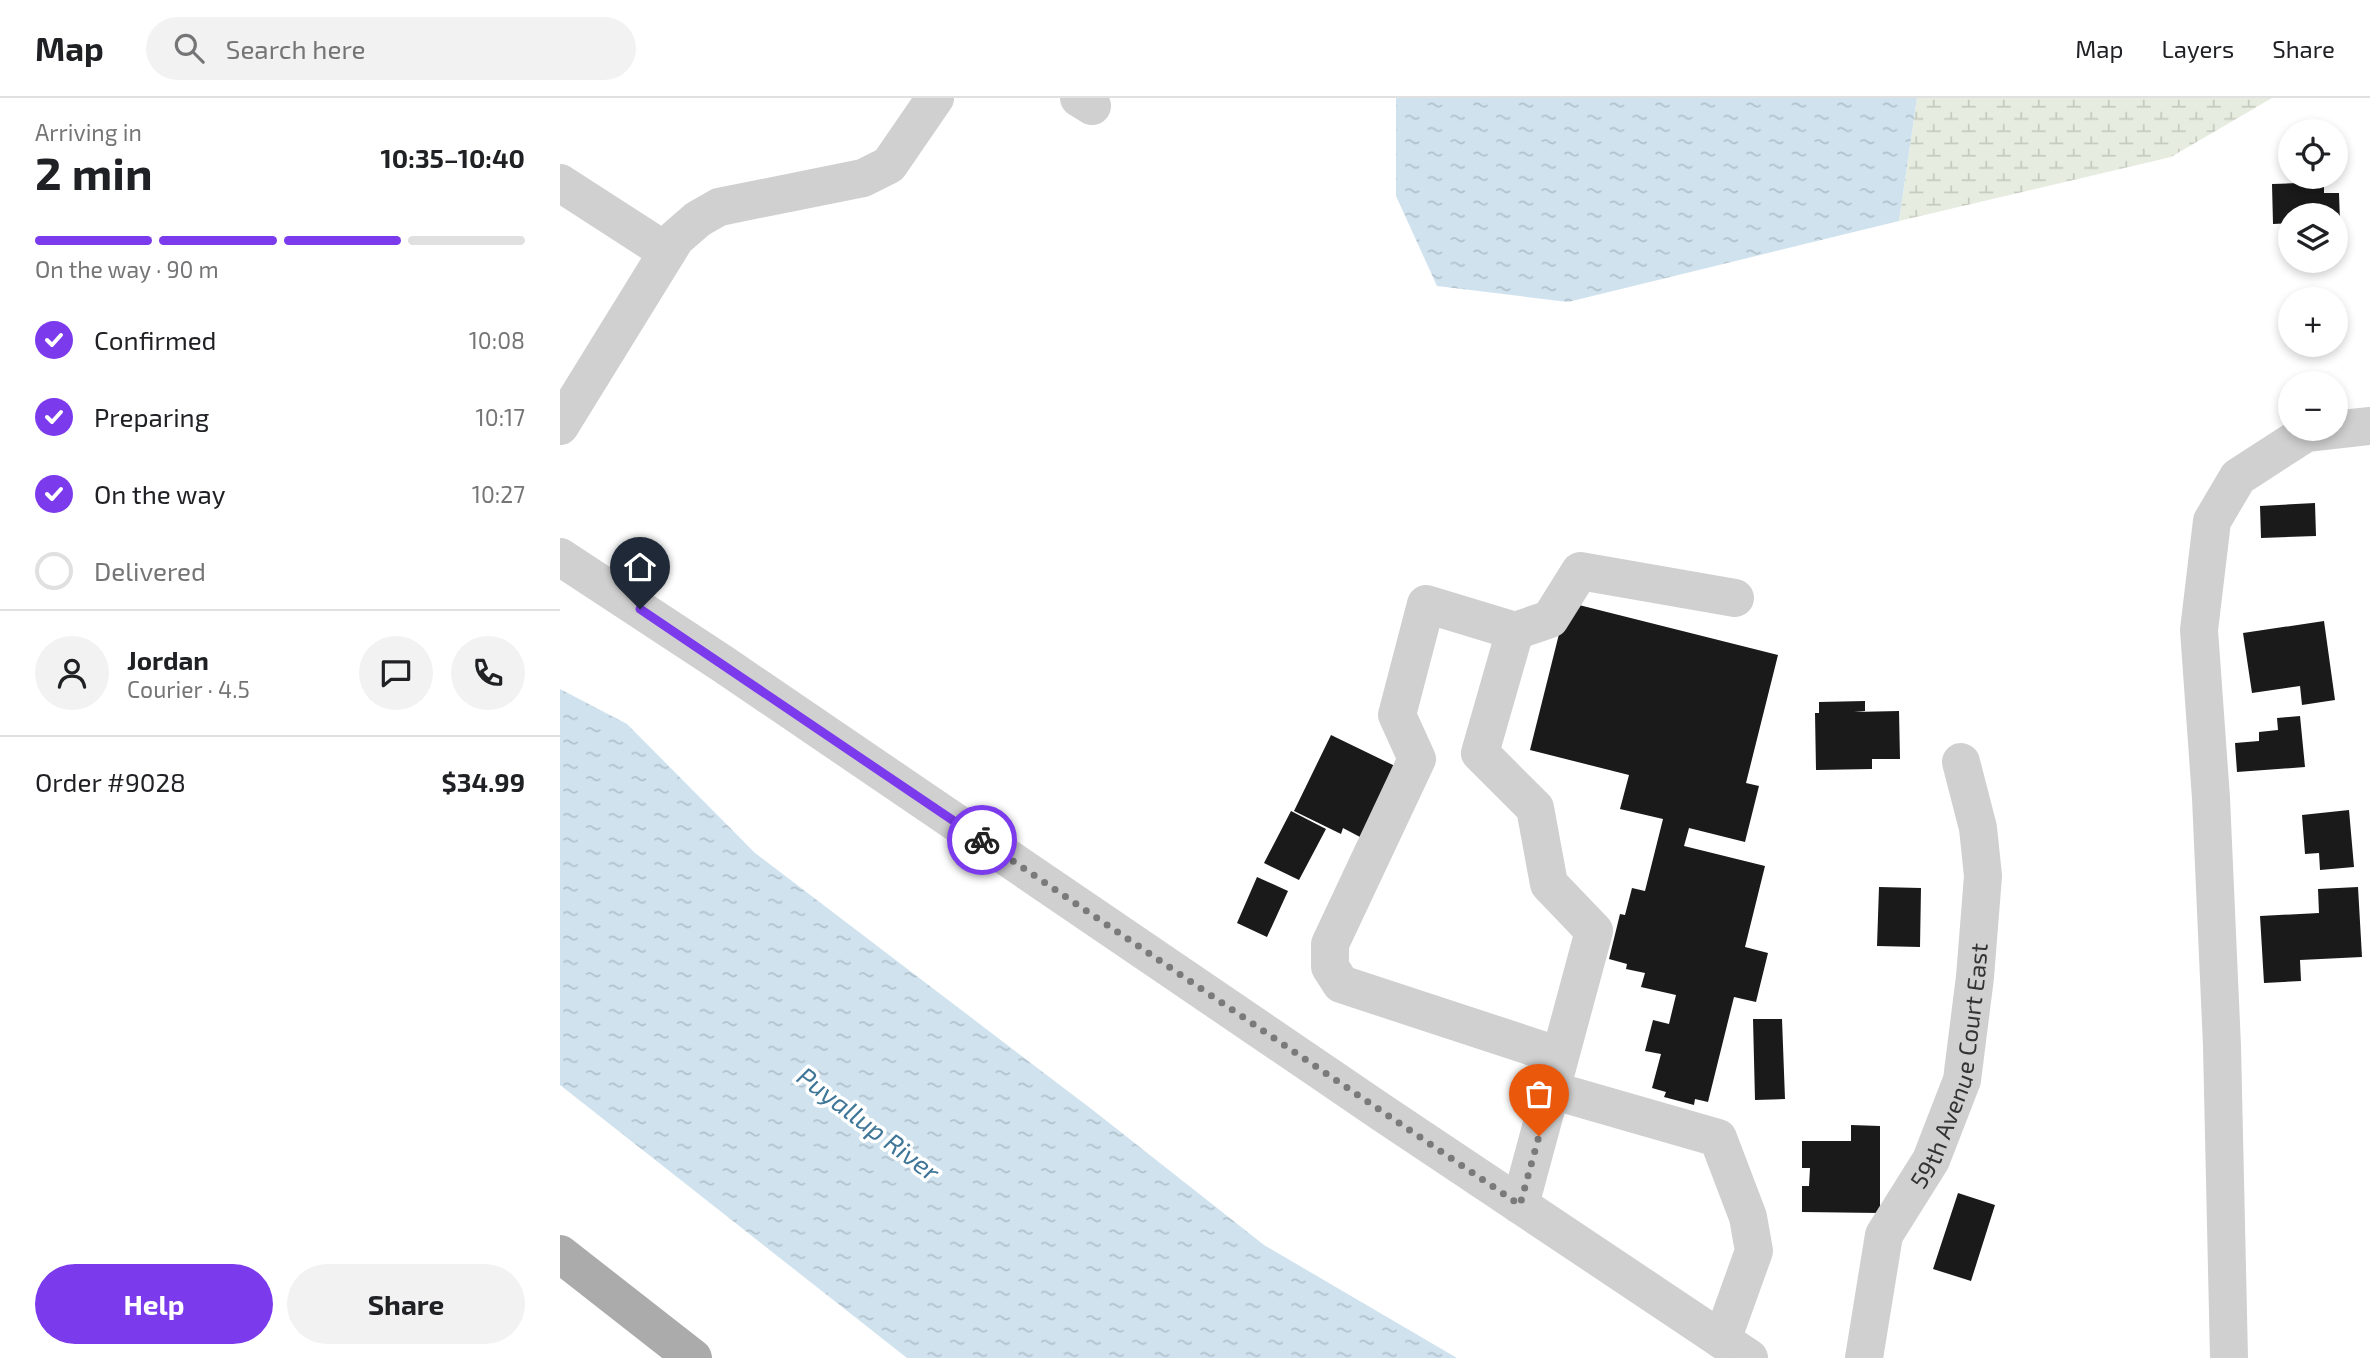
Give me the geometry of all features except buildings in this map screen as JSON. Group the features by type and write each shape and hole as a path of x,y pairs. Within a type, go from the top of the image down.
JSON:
{"main road":[{"path":"560,1254 694,1358"}],"street":[{"path":"560,426 676,238 719,207 863,178 889,165 935,98"},
{"path":"560,183 667,252"},
{"path":"2229,1358 2222,1046 2211,798 2199,630 2212,521 2238,477 2306,433 2370,426"},
{"path":"560,557 723,664 1735,1349 1754,1251 1748,1217 1718,1138 1341,984 1330,967 1330,943 1417,759 1397,715 1426,604 1516,631 1550,619 1580,571 1735,598"},
{"path":"1516,631 1480,753 1535,808 1549,884 1594,931 1520,1205"},
{"name":"59th Avenue Court East","path":"1864,1358 1884,1235 1931,1160 1962,1080 1975,977 1983,876 1978,828 1961,762"}],"green space":[{"path":"1917,98 2272,98 2171,157 1899,221"}],"water":[{"path":"1396,98 1917,98 1899,221 1568,302 1437,286 1396,196"},
{"name":"Puyallup River","path":"560,689 627,724 755,853 1094,1111 1264,1245 1457,1358 907,1358 560,1085"}],"way so far":[{"path":"982,840 1520,1205 1539,1136"}],"route":[{"path":"640,609 982,840"}]}
